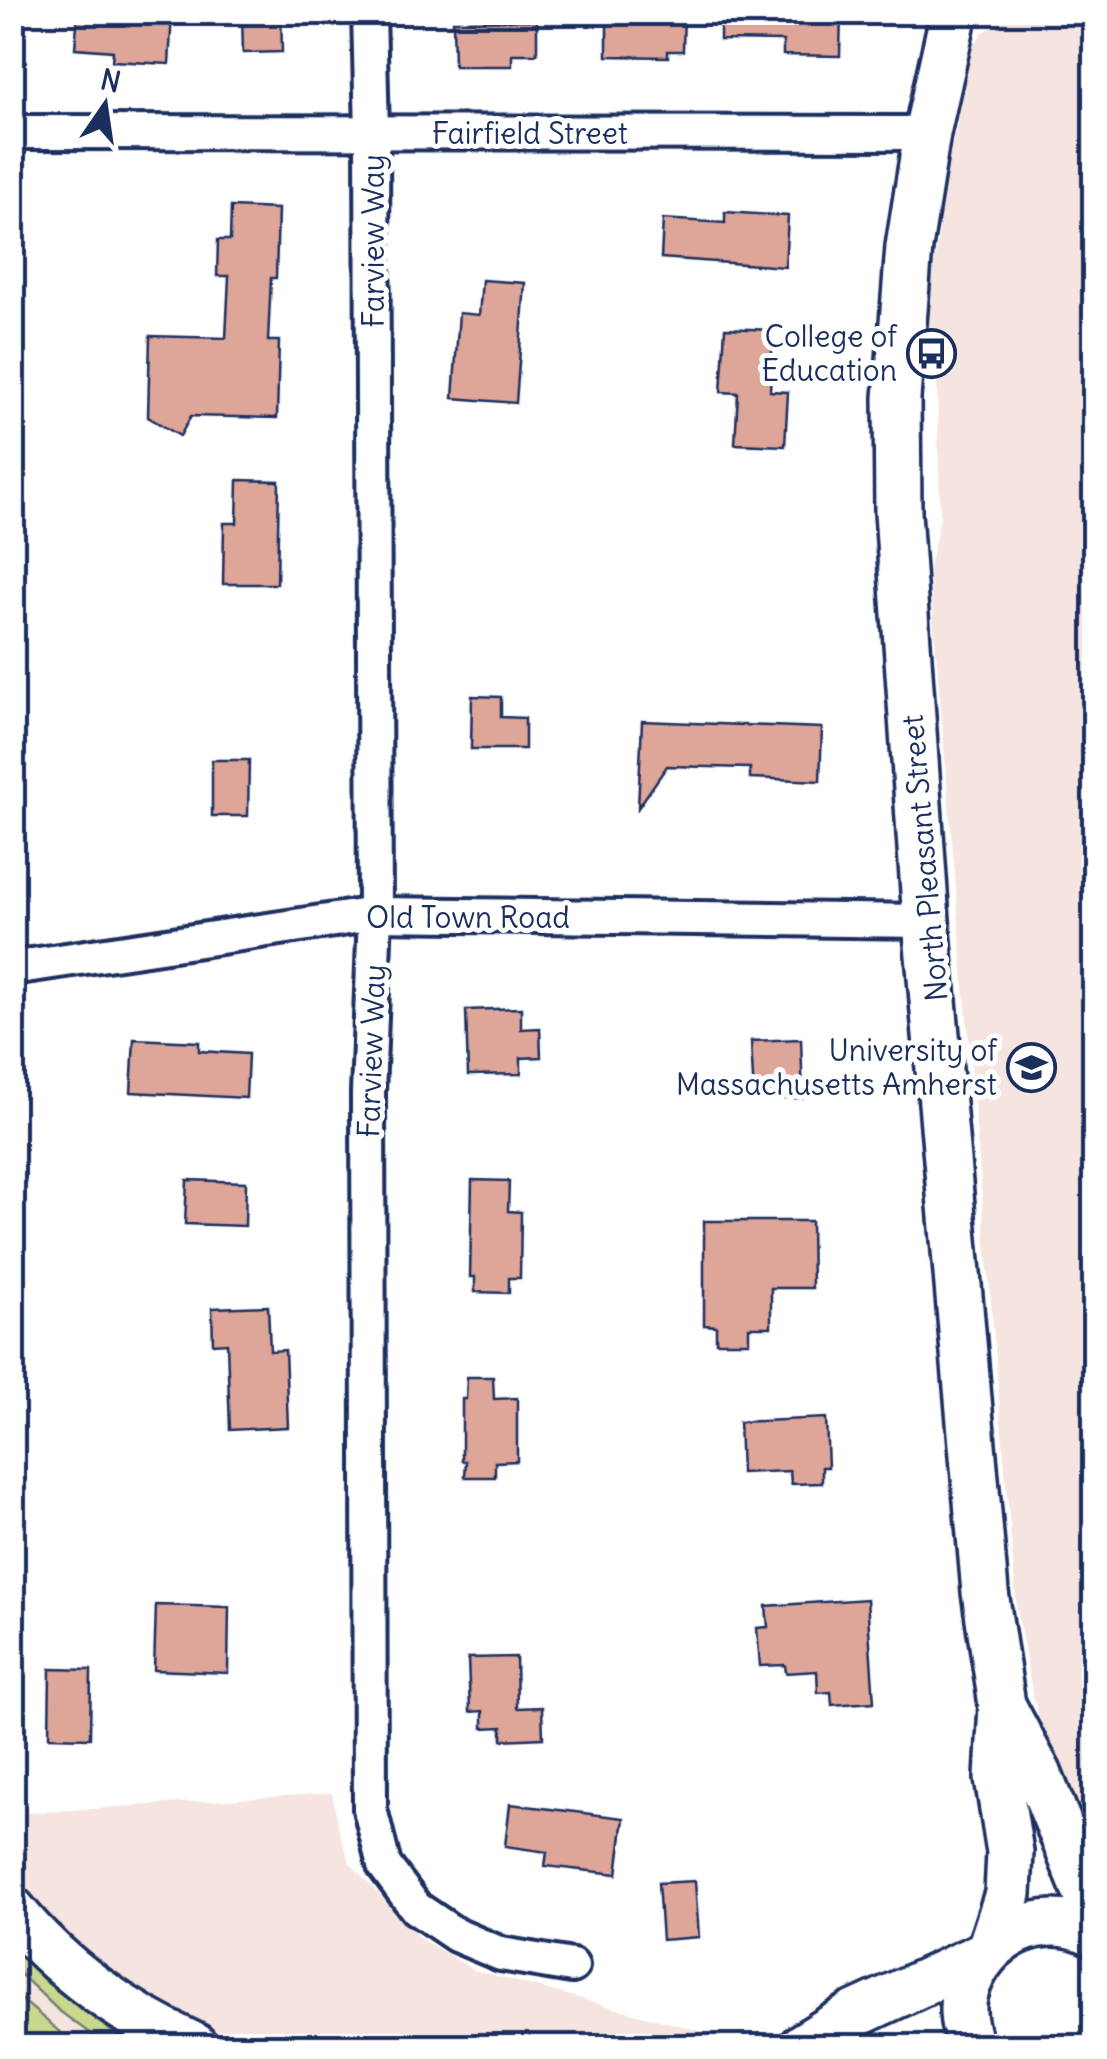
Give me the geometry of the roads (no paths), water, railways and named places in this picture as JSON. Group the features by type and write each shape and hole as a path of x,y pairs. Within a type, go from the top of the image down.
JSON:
{"main road":[{"name":"North Pleasant Street","path":"954,12 927,133 904,291 897,426 901,574 926,921 985,1592 1002,1704 998,1778 1010,1852 1008,1894 987,1951 965,1993 964,2022 970,2046"},
{"name":"North Pleasant Street","path":"1002,1704 1038,1773 1094,1912"},
{"path":"12,1910 65,1965 128,2011 194,2046"},
{"path":"803,2046 854,2015 987,1951 1020,1928 1066,1923 1094,1932"}],"street":[{"name":"Farview Way","path":"368,12 376,914 368,1094 370,1810 384,1865 416,1908 456,1935 501,1954 572,1966"},
{"name":"Fairfield Street","path":"12,132 927,133"},
{"name":"Old Town Road","path":"12,968 376,914 926,921"}],"place":[{"name":"College of Education","path":"932,353"},
{"name":"University of Massachusetts Amherst","path":"1032,1067"}]}
